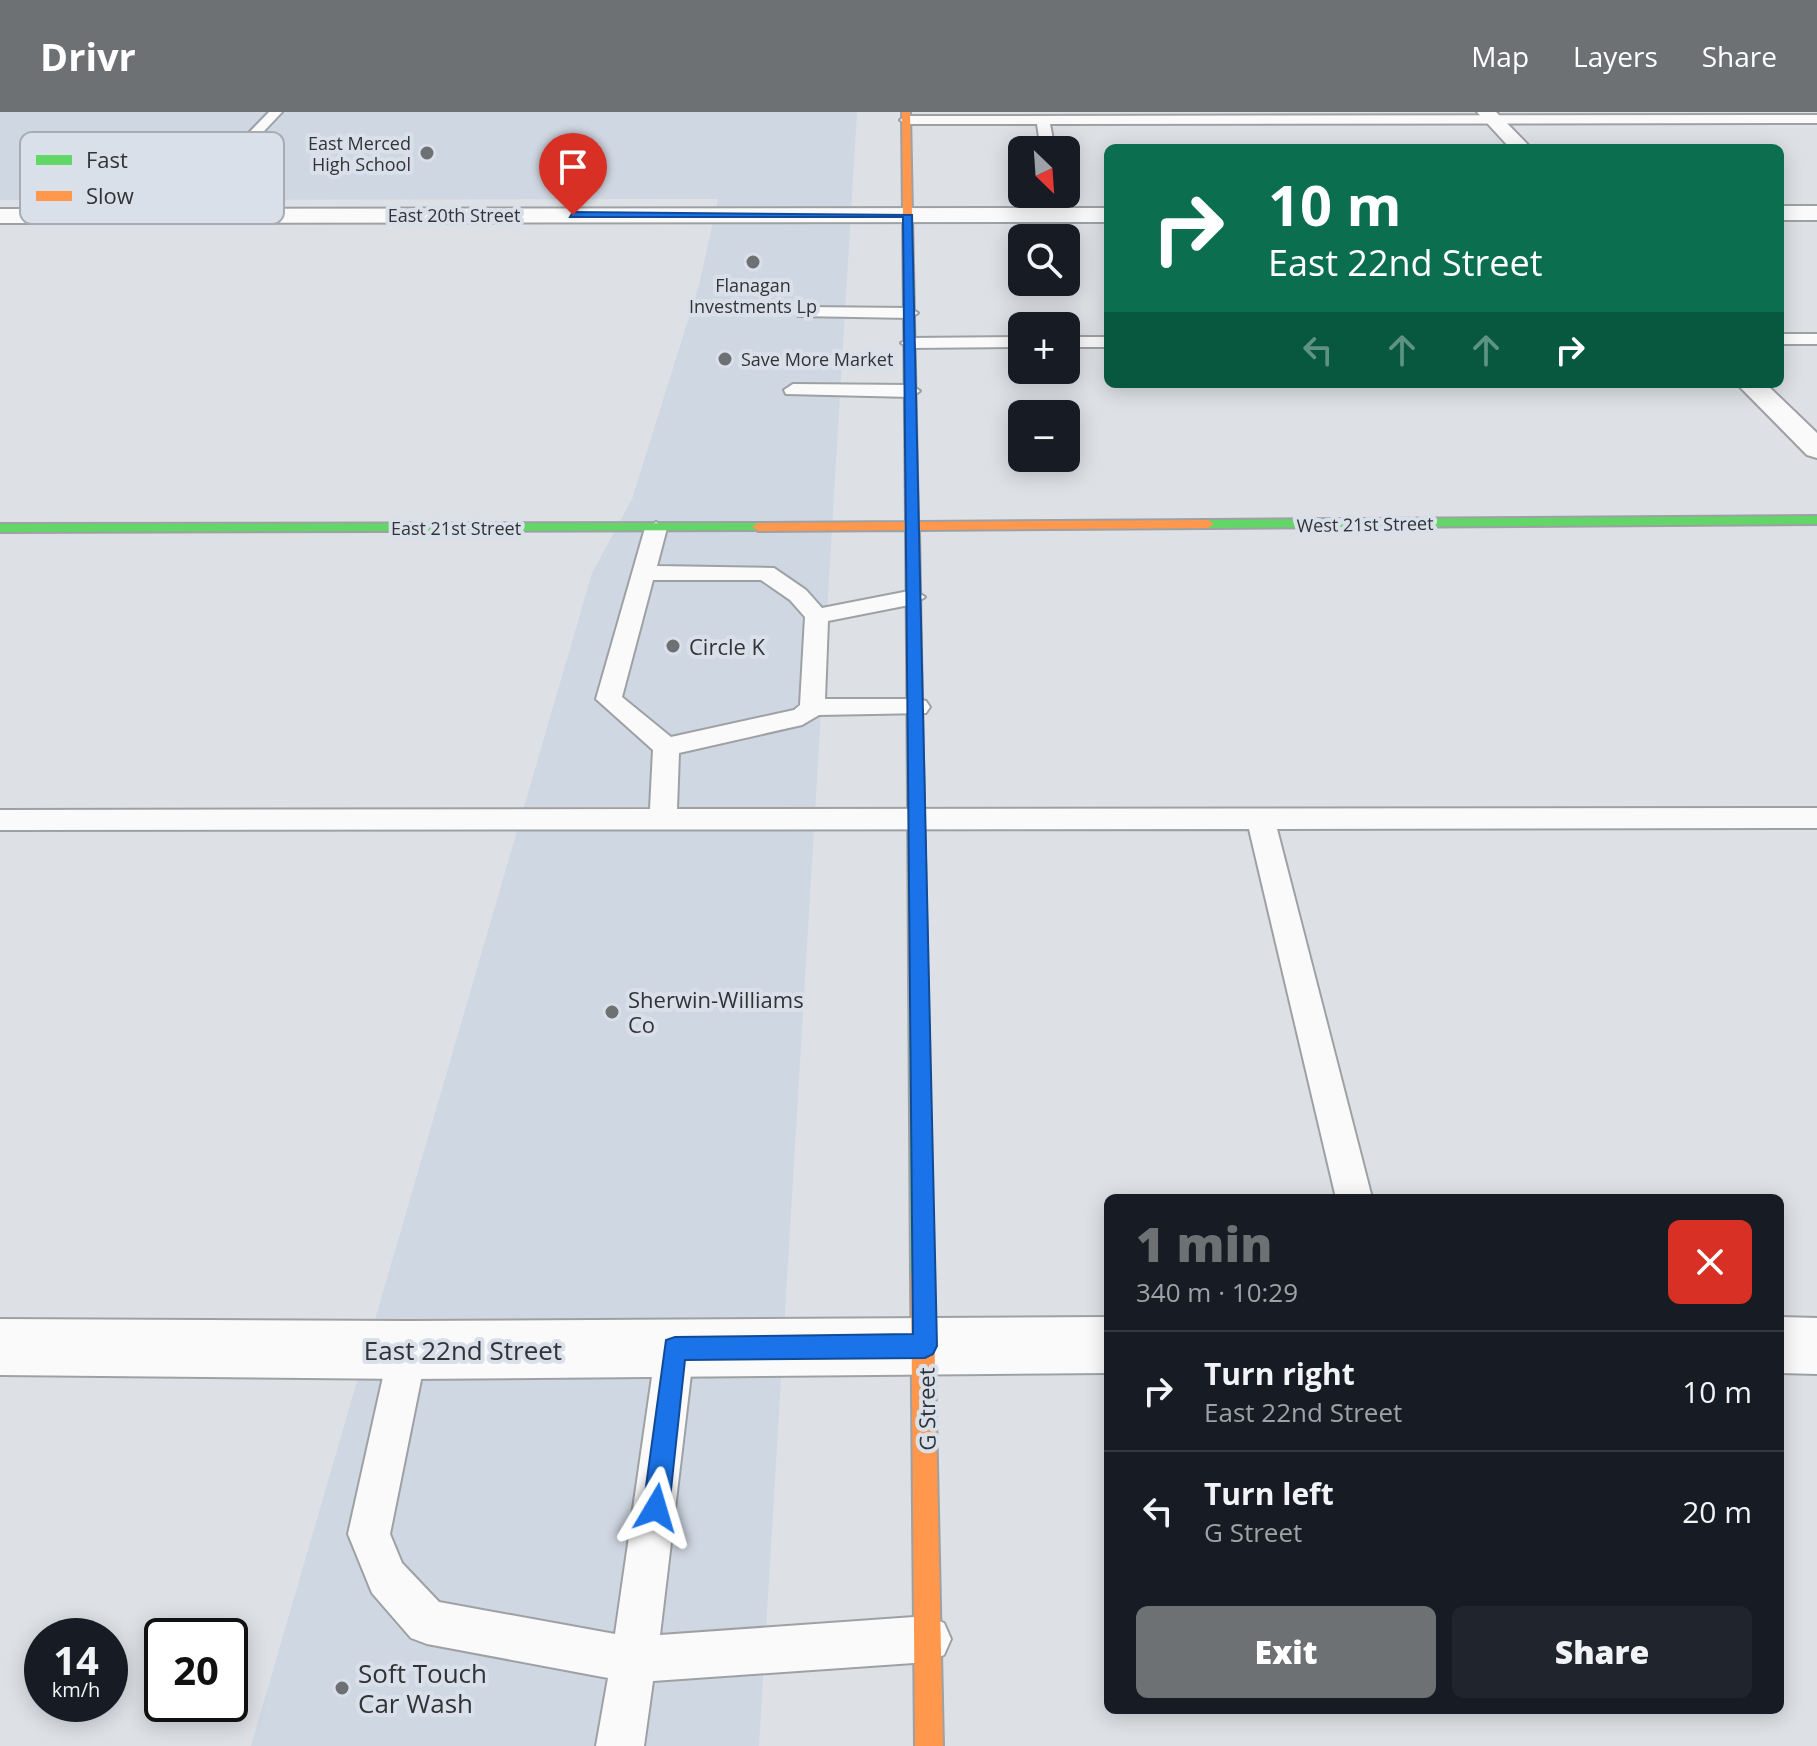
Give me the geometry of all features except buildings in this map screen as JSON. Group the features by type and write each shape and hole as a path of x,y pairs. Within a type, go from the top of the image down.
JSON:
{"main road":[{"name":"G Street","path":"906,116 917,707 929,1746"},
{"name":"West 21st Street","path":"913,527 1817,520"},
{"name":"East 21st Street","path":"0,528 913,527"}],"street":[{"path":"1490,116 1517,144"},
{"name":"East 20th Street","path":"284,216 908,215 1008,208"},
{"name":"East 20th Street","path":"1080,208 1104,214"},
{"path":"1784,213 1817,213"},
{"path":"1755,388 1817,449"},
{"name":"East 22nd Street","path":"0,1347 408,1350 1104,1345"},
{"path":"1784,1345 1817,1346"}],"lane":[{"path":"257,132 276,112"},
{"path":"906,116 1817,119"},
{"path":"804,312 910,313"},
{"path":"1784,339 1817,339"},
{"path":"910,343 1008,342"},
{"path":"1080,342 1104,342"},
{"path":"793,390 911,391"},
{"path":"656,528 609,699 666,747"},
{"path":"644,573 766,573 798,595 817,616 812,707 802,717 666,747"},
{"path":"817,616 914,597"},
{"path":"812,707 917,707"},
{"path":"663,819 666,747"},
{"path":"1260,817 1353,1194"},
{"path":"0,820 1817,818"},
{"path":"620,1746 675,1349"},
{"path":"408,1350 369,1534 387,1578 427,1622 634,1660 928,1639"}],"shaded area":[{"path":"0,112 857,112 759,1746 251,1746 592,573 632,499 699,285 718,199 284,200 284,132 20,132 20,200 0,200"}],"traffic: fast":[{"path":"1208,524 1817,520"},
{"path":"0,528 758,527"},
{"path":"914,651 922,1275"}],"traffic: slow":[{"path":"906,112 914,651"},
{"path":"758,527 1208,524"},
{"path":"922,1275 929,1746"}],"place":[{"name":"East Merced High School","path":"427,153"},
{"name":"Flanagan Investments Lp","path":"753,262"},
{"name":"Save More Market","path":"725,359"},
{"name":"Circle K","path":"673,646"},
{"name":"Sherwin-Williams Co","path":"612,1012"},
{"name":"Soft Touch Car Wash","path":"342,1688"}],"route":[{"path":"573,215 908,215 925,1346 675,1349 656,1508"}]}
